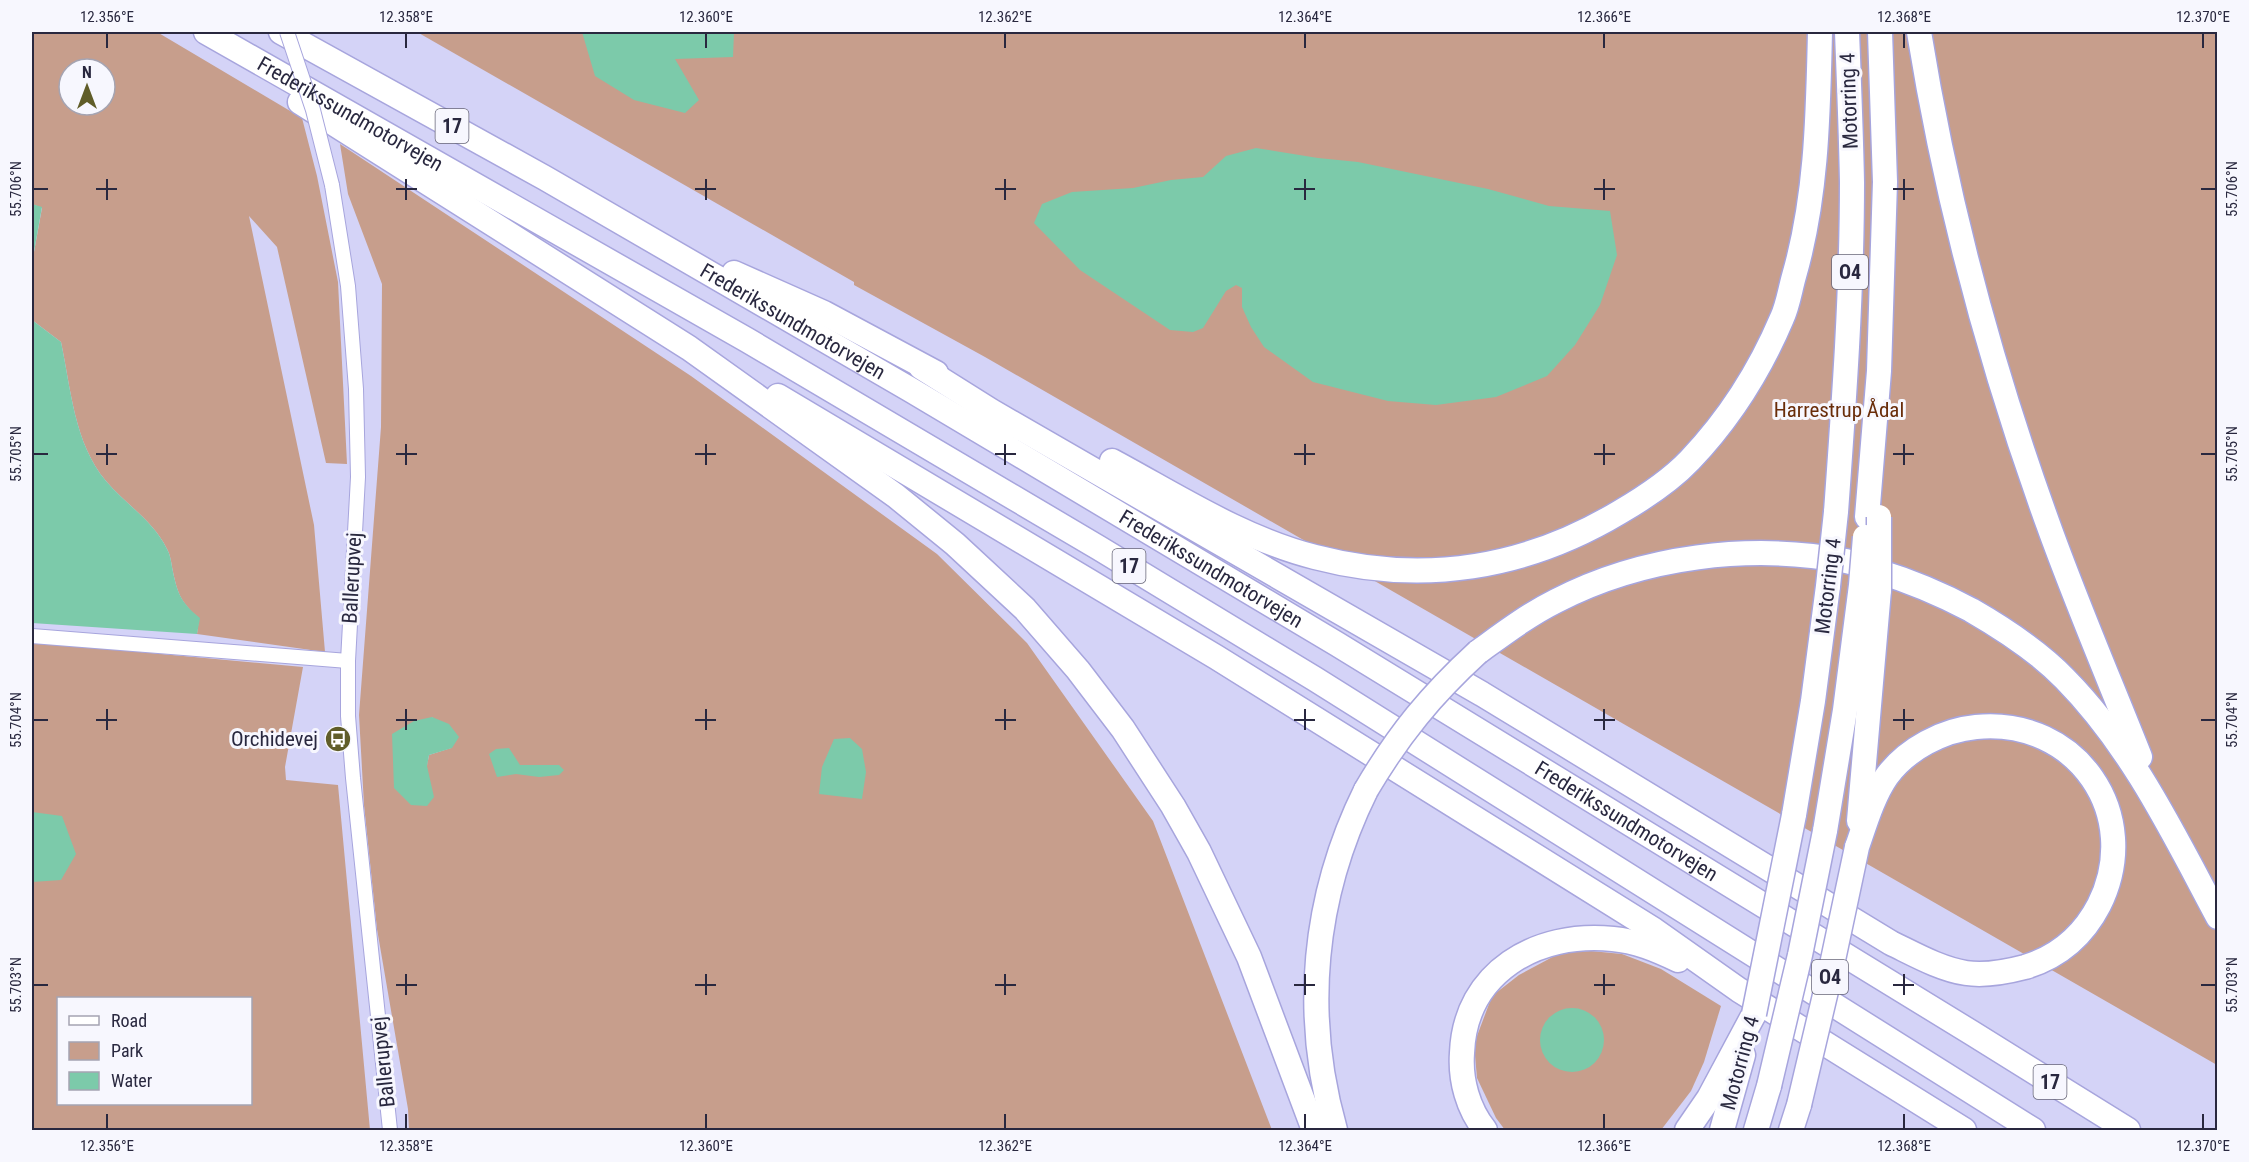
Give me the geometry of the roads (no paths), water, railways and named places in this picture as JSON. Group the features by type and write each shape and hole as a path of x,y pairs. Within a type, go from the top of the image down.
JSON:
{"highway":[{"name":"Frederikssundmotorvejen","path":"281,32 544,177 911,390 1337,644 1972,1033 2127,1131"},
{"path":"921,367 997,399 1251,535 1312,557 1364,568 1414,571 1476,567 1529,555 1588,531 1641,500 1689,462 1724,420 1759,366 1783,316 1801,252 1813,189 1820,32"},
{"name":"Motorring 4","path":"1722,1131 1735,1063 1754,1014 1794,815 1813,701 1828,586 1847,368 1852,182 1847,32"},
{"name":"Motorring 4","path":"1756,1131 1800,955 1870,588 1873,471 1880,371 1885,182 1880,32"},
{"path":"1919,32 1951,196 2001,382 2048,525 2162,812"},
{"name":"Frederikssundmotorvejen","path":"210,33 737,334 1099,548 1325,685 2033,1131"},
{"path":"210,33 291,96 689,348 896,496 955,544 1025,609 1078,670 1123,729 1173,806 1199,852 1250,957 1314,1131"},
{"path":"622,223 824,312 1482,694 1890,943 1931,962 1967,973 2004,973 2038,963 2066,948 2090,922 2108,888 2114,856 2111,821 2101,793 2082,765 2056,743 2026,730 1994,725 1962,729 1941,736 1931,740 1906,758 1887,776 1857,847"},
{"path":"689,348 747,377 1216,657 1654,930 1739,990 1964,1131"},
{"path":"1335,1131 1322,1067 1316,1003 1320,934 1333,873 1350,823 1366,790 1388,753 1414,719 1443,684 1478,652 1515,625 1556,601 1598,583 1650,566 1702,557 1752,554 1847,561 1946,596 1995,624 2064,677 2097,714 2121,746 2162,812 2217,917"},
{"path":"1857,847 1870,588"},
{"name":"O4","path":"1791,1131 1830,974 1857,847"},
{"path":"1485,1131 1466,1095 1461,1066 1462,1035 1471,1007 1493,977 1511,960 1536,947 1570,939 1613,939 1650,947 1739,990"},
{"path":"1688,1131 1735,1063"}],"street":[{"name":"Ballerupvej","path":"287,32 313,110 332,185 348,286 356,389 358,477 348,661 348,716 390,1131"},
{"path":"32,636 348,661"}],"water":[{"path":"582,32 734,32 733,57 675,59 699,100 685,113 634,100 595,76"},
{"path":"1256,148 1358,162 1488,189 1549,206 1610,211 1617,255 1600,305 1575,345 1547,376 1496,397 1436,405 1388,401 1313,382 1264,347 1242,307 1242,288 1236,285 1226,291 1203,328 1193,332 1170,330 1080,270 1034,223 1042,204 1072,192 1133,188 1171,180 1203,177 1226,156"},
{"path":"32,204 42,207 32,263"},
{"path":"32,320 61,342 75,415 87,450 106,481 147,521 161,539 169,553 180,596 200,618 197,634 32,623"},
{"path":"432,717 449,724 459,737 452,748 429,755 427,766 434,797 427,806 411,805 394,788 392,734 414,721"},
{"path":"850,738 862,749 866,772 862,799 819,794 822,767 834,739"},
{"path":"509,748 520,765 559,765 564,770 559,775 539,777 516,774 497,777 489,754 496,749"},
{"path":"32,812 62,816 76,854 61,880 32,882"},
{"path":"1572,1008 1590,1014 1598,1022 1604,1040 1598,1058 1590,1066 1572,1072 1554,1066 1546,1058 1540,1040 1546,1022 1554,1014"}],"place":[{"name":"Orchidevej","path":"338,739"}],"park label":[{"name":"Harrestrup Ådal","path":"1839,410"}]}
